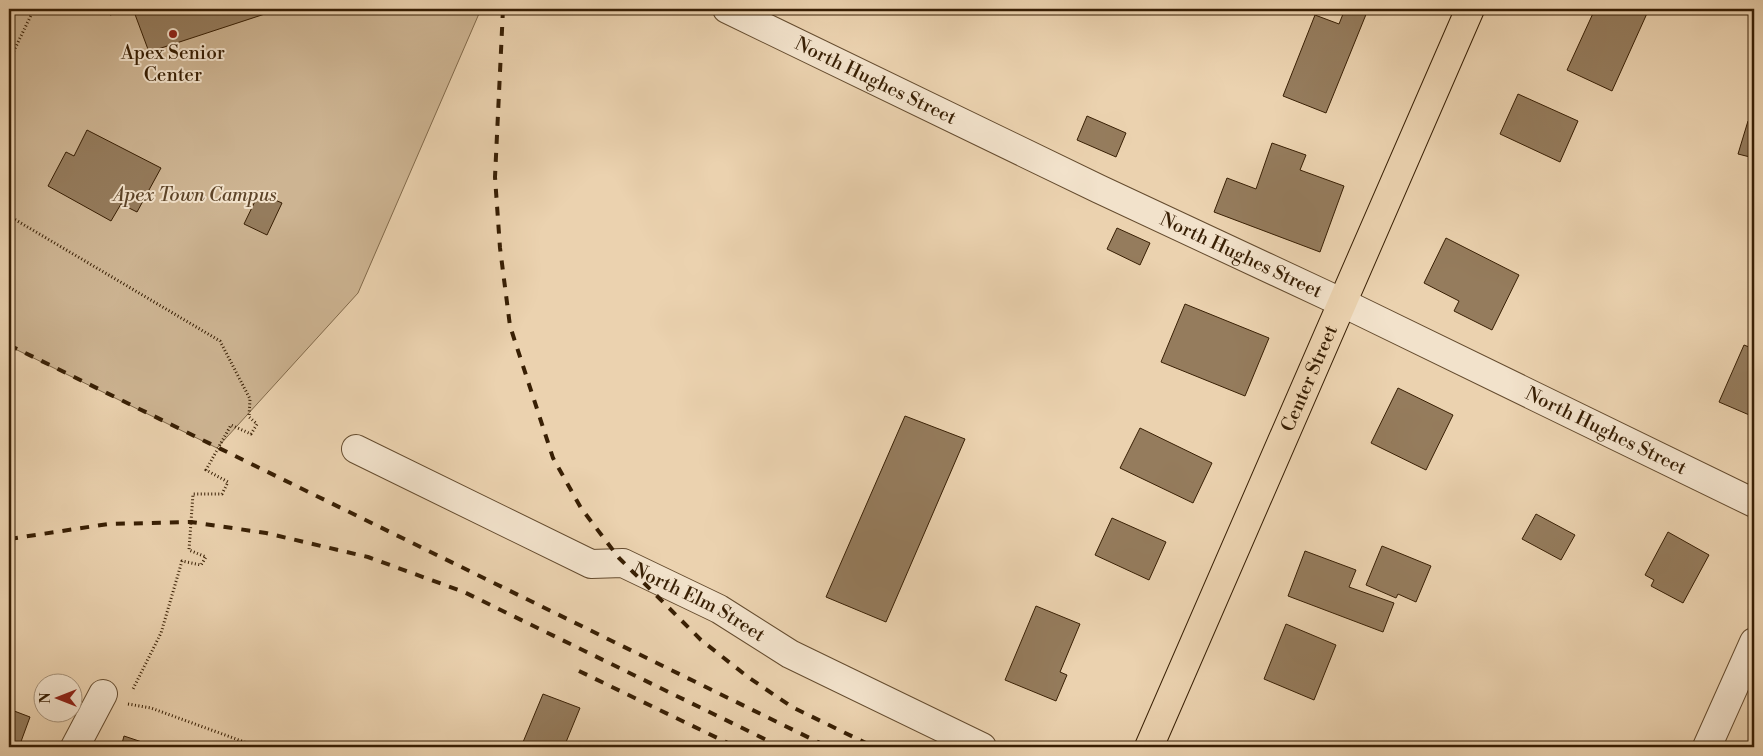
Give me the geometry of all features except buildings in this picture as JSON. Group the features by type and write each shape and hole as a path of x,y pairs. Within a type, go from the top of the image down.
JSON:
{"main road":[{"name":"Center Street","path":"1149,747 1470,9"}],"street":[{"name":"North Hughes Street","path":"727,9 1099,189 1343,303 1754,503"},
{"name":"North Elm Street","path":"356,450 591,564 623,562 719,609 790,654 982,747"},
{"path":"1707,747 1754,642"},
{"path":"75,747 102,694"}],"path":[{"path":"9,60 34,9"},
{"path":"9,216 220,341 250,399 249,417 257,424 251,434 231,425 206,470 228,482 222,494 193,494 189,550 206,557 201,564 182,561 160,633 125,704 151,708 258,747"}],"green space":[{"name":"Apex Town Campus","path":"9,9 481,9 358,293 217,448 9,346"}],"railway":[{"path":"503,9 495,177 500,248 510,326 553,458 581,508 619,558 701,640 748,677 792,707 874,747"},
{"path":"9,345 828,747"},
{"path":"9,539 108,524 191,522 266,533 368,557 464,592 781,747"},
{"path":"579,671 736,747"}],"place":[{"name":"Apex Senior Center","path":"173,34"}]}
